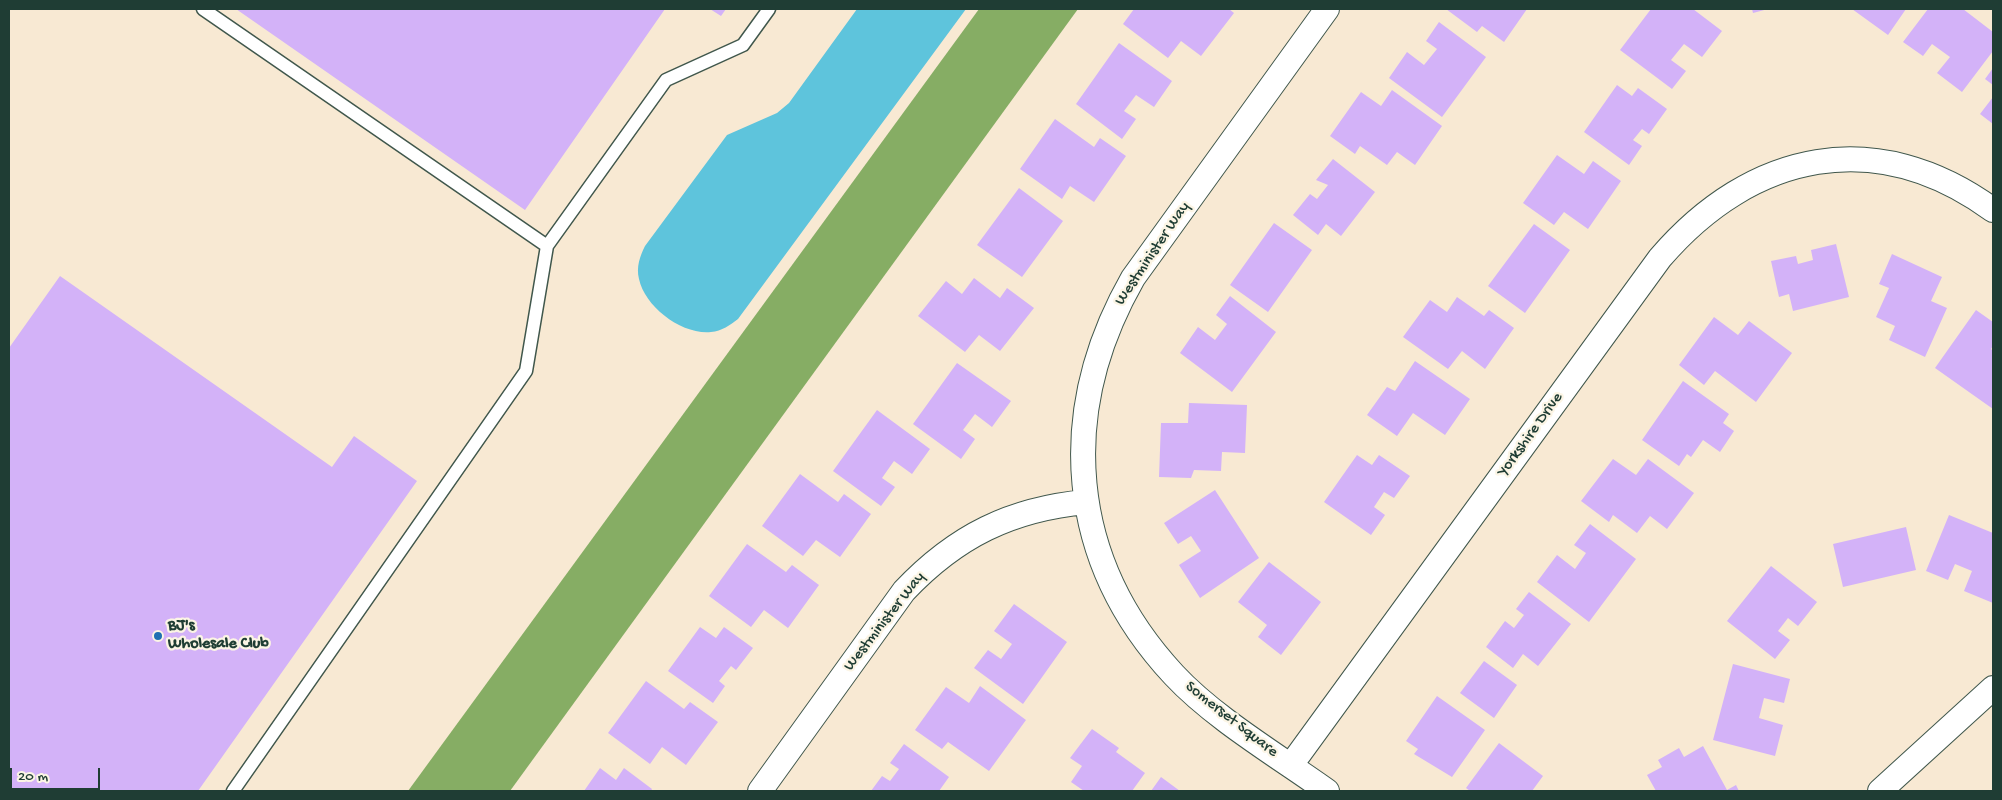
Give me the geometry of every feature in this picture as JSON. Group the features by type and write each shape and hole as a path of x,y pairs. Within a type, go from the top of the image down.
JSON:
{"street":[{"name":"Westminister Way","path":"760,791 904,591 945,552 986,527 1030,510 1086,502 1082,451 1089,384 1104,334 1117,306 1133,278 1327,9"},
{"name":"Yorkshire Drive","path":"1291,765 1660,258 1679,235 1732,194 1758,180 1789,168 1818,161 1859,158 1887,162 1931,175 1976,198 1993,210"},
{"name":"Somerset Square","path":"1086,502 1093,534 1109,579 1125,612 1149,646 1201,700 1327,791"},
{"path":"1880,791 1993,688"}],"lane":[{"path":"203,9 547,246"},
{"path":"233,791 526,371 547,246 666,80 743,45 769,9"}],"green space":[{"path":"979,9 1078,9 510,791 408,791"}],"water":[{"path":"857,9 966,9 738,319 722,329 711,332 700,332 677,324 657,309 643,289 639,279 638,266 645,246 727,135 777,113 789,103"}],"building":[{"path":"236,9 665,9 525,210"},
{"path":"710,9 726,9 721,16"},
{"path":"1134,9 1229,9 1234,13 1201,56 1181,41 1168,58 1123,24"},
{"path":"1446,9 1527,9 1504,42 1482,26 1477,32"},
{"path":"1651,9 1693,9 1722,31 1702,57 1684,44 1671,60 1686,71 1672,89 1620,50"},
{"path":"1752,9 1768,9 1753,13"},
{"path":"1852,9 1906,9 1888,35"},
{"path":"1928,9 1963,9 1993,32 1993,51 1962,92 1937,73 1950,57 1932,44 1923,56 1903,42"},
{"path":"1439,22 1486,57 1442,117 1389,78 1407,52 1424,65 1437,49 1426,41"},
{"path":"1119,43 1172,81 1154,107 1136,95 1124,111 1136,119 1122,139 1076,104"},
{"path":"1993,68 1993,85 1985,79"},
{"path":"1617,85 1632,96 1638,88 1667,109 1649,134 1642,129 1633,140 1642,146 1629,165 1584,132"},
{"path":"1392,90 1442,126 1415,165 1397,152 1387,165 1360,146 1355,154 1330,136 1361,92 1381,106"},
{"path":"1993,97 1993,124 1980,114"},
{"path":"1055,119 1094,147 1100,138 1126,156 1094,202 1070,186 1062,199 1020,169"},
{"path":"1557,155 1584,174 1593,161 1621,181 1588,229 1564,212 1554,225 1523,203"},
{"path":"1333,159 1375,192 1341,236 1326,224 1318,235 1293,215 1310,194 1317,199 1328,185 1316,180"},
{"path":"1019,188 1063,221 1022,277 977,245"},
{"path":"1274,223 1312,250 1268,312 1230,285"},
{"path":"1534,224 1570,250 1525,313 1488,286"},
{"path":"1836,244 1849,297 1793,311 1789,294 1779,297 1771,261 1796,256 1798,264 1813,260 1811,250"},
{"path":"1892,254 1942,277 1931,301 1947,308 1925,357 1889,340 1895,326 1876,317 1889,288 1879,284"},
{"name":"BJ's Wholesale Club","path":"60,276 332,467 354,436 417,481 198,791 9,791 9,348"},
{"path":"974,278 1000,298 1007,288 1034,308 1000,351 979,335 965,352 918,316 946,281 962,294"},
{"path":"1230,296 1276,332 1232,392 1180,353 1198,327 1215,340 1227,324 1216,315"},
{"path":"1457,297 1484,316 1489,310 1514,328 1485,369 1462,351 1448,369 1403,337 1430,300 1447,312"},
{"path":"1976,310 1993,322 1993,346 1991,349 1993,351 1993,409 1935,368"},
{"path":"1714,317 1738,335 1749,321 1792,353 1756,402 1715,371 1704,385 1679,365"},
{"path":"1415,361 1470,399 1445,435 1413,413 1397,436 1367,415 1387,387 1395,391"},
{"path":"957,363 1011,401 992,427 975,414 963,430 975,439 961,459 913,424"},
{"path":"1683,381 1729,414 1723,423 1734,431 1720,452 1703,440 1691,457 1687,454 1679,466 1642,440"},
{"path":"1189,403 1247,405 1245,453 1222,452 1221,471 1194,470 1191,478 1159,477 1161,423 1188,423"},
{"path":"877,410 930,449 912,474 894,461 882,478 895,487 881,506 833,471"},
{"path":"1357,455 1372,465 1379,455 1410,476 1394,498 1384,492 1374,507 1385,515 1371,535 1324,502"},
{"path":"1613,459 1636,475 1648,459 1694,493 1667,529 1650,516 1637,533 1613,515 1609,522 1581,501"},
{"path":"800,474 838,502 844,494 871,514 840,557 816,540 803,556 762,526"},
{"path":"1215,490 1259,558 1200,598 1179,565 1201,551 1191,536 1178,544 1164,523"},
{"path":"1949,515 1993,533 1993,603 1964,591 1972,571 1955,564 1948,580 1926,571"},
{"path":"1590,524 1636,559 1589,622 1537,582 1557,555 1575,569 1586,553 1574,545"},
{"path":"1906,527 1916,570 1843,587 1833,544"},
{"path":"747,544 786,572 792,565 819,585 788,628 764,610 751,627 709,596"},
{"path":"1269,562 1321,602 1281,655 1258,637 1267,625 1238,602"},
{"path":"1771,566 1817,602 1798,626 1788,618 1778,631 1790,640 1775,659 1727,621"},
{"path":"1529,592 1571,624 1538,666 1523,654 1513,668 1486,647 1505,621 1514,628 1524,615 1516,609"},
{"path":"1014,604 1067,642 1023,704 974,668 988,650 1001,659 1012,644 994,631"},
{"path":"700,627 716,638 724,627 753,648 736,670 731,666 719,681 725,686 713,703 668,671"},
{"path":"1484,661 1517,685 1494,718 1460,693"},
{"path":"1733,664 1790,679 1784,703 1764,698 1759,718 1783,725 1775,756 1713,740"},
{"path":"646,681 684,709 690,702 718,722 686,765 662,747 650,764 608,733"},
{"path":"980,686 1026,720 989,771 948,742 942,749 915,730 946,687 969,703"},
{"path":"1437,696 1485,730 1452,777 1414,754 1418,749 1406,741"},
{"path":"1092,729 1119,748 1116,752 1145,773 1132,791 1084,791 1071,782 1082,766 1070,758"},
{"path":"1499,743 1543,776 1532,791 1470,791 1466,788"},
{"path":"904,744 949,777 939,791 871,791 882,776 890,781 899,769 890,763"},
{"path":"1703,746 1727,790 1736,785 1739,791 1656,791 1647,775 1662,767 1658,760 1679,748 1684,757"},
{"path":"600,768 616,780 624,768 652,789 651,791 584,791"},
{"path":"1161,777 1180,791 1151,791"}],"place":[{"name":"BJ's Wholesale Club","path":"158,636"}]}
